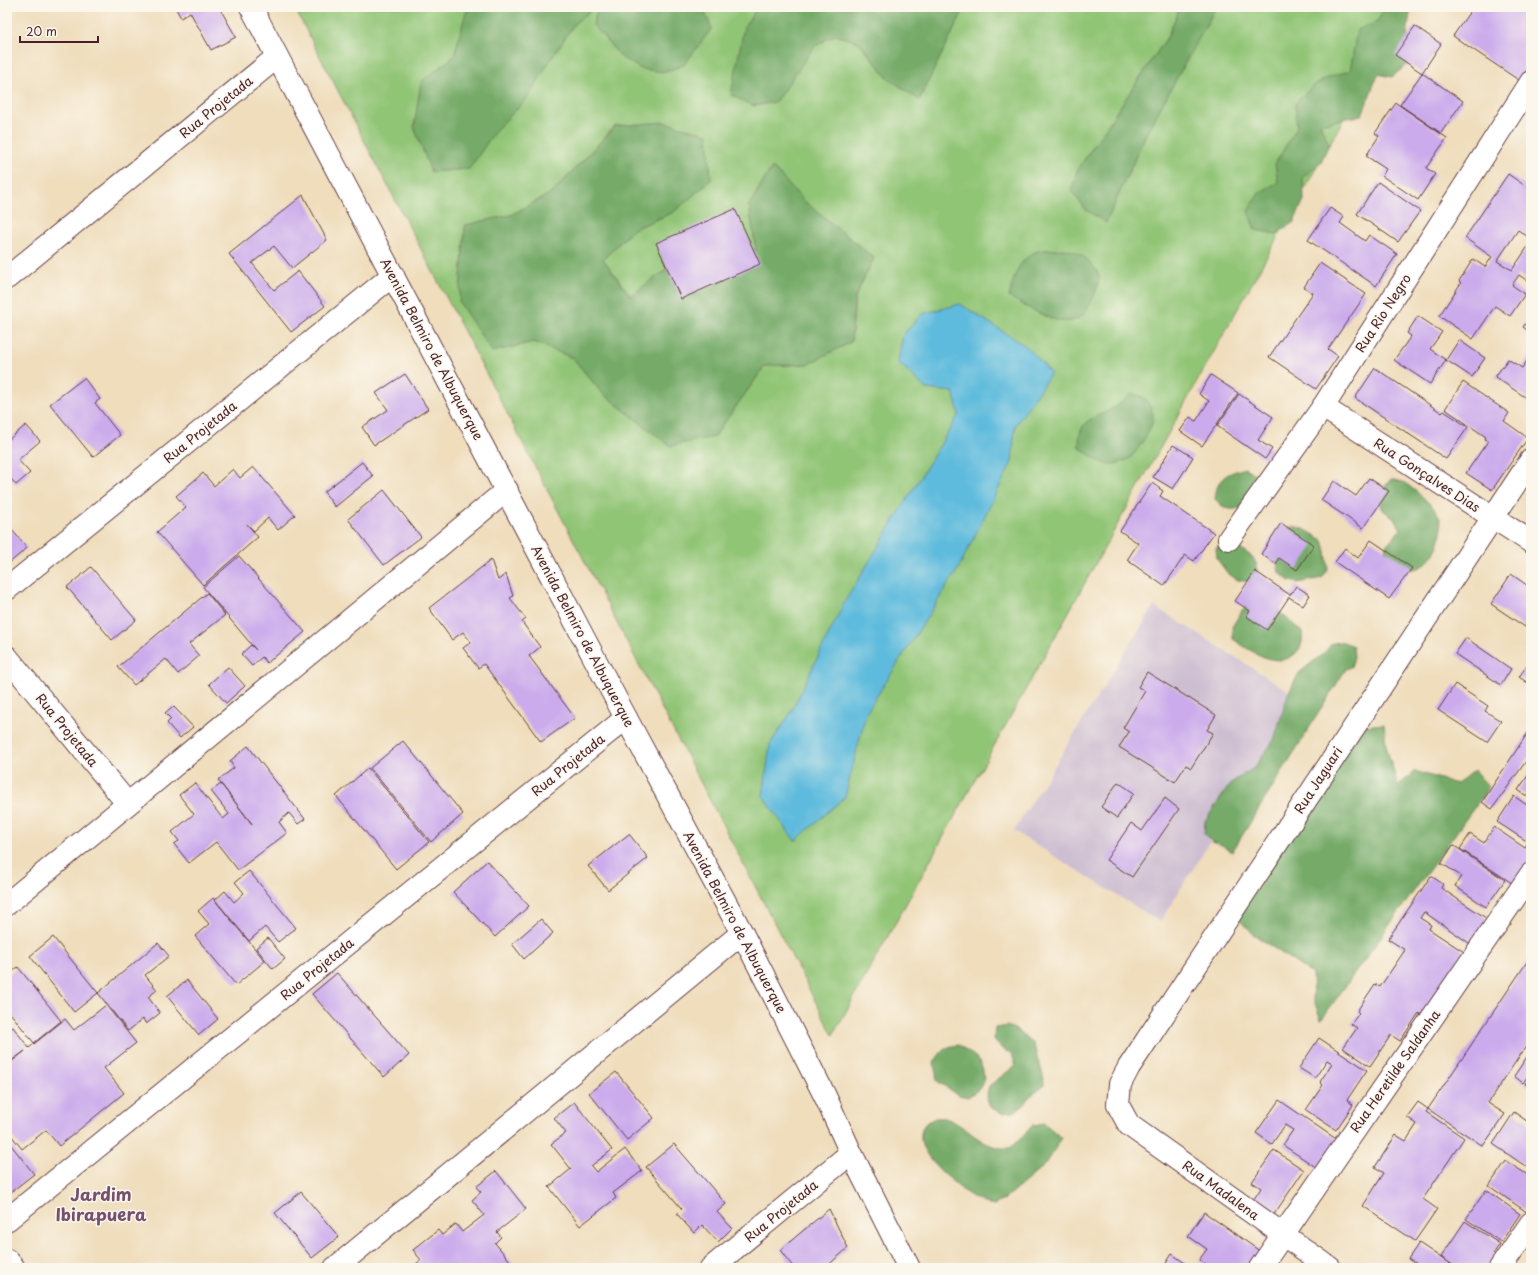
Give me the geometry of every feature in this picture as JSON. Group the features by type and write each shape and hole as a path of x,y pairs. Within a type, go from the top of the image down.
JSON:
{"street":[{"name":"Avenida Belmiro de Albuquerque","path":"251,7 626,718 742,933 824,1096 850,1154 909,1268"},
{"name":"Rua Projetada","path":"7,278 277,57"},
{"name":"Rua Rio Negro","path":"1229,539 1323,407 1531,82"},
{"name":"Rua Projetada","path":"7,589 393,275"},
{"name":"Rua Gonçalves Dias","path":"1323,407 1531,542"},
{"name":"Rua Jaguari","path":"1118,1105 1120,1084 1129,1067 1531,460"},
{"path":"7,904 507,490"},
{"name":"Rua Projetada","path":"7,657 128,803"},
{"name":"Rua Projetada","path":"7,1220 626,718"},
{"name":"Rua Heretilde Saldanha","path":"1260,1268 1531,874"},
{"path":"335,1268 742,933"},
{"name":"Rua Madalena","path":"1118,1105 1129,1125 1330,1268"},
{"name":"Rua Projetada","path":"711,1268 850,1154"},
{"path":"1500,1268 1531,1223"},
{"path":"7,1260 14,1268"}],"shaded area":[{"path":"1154,606 1300,698 1160,922 1014,831"}],"green space":[{"path":"294,7 598,7 593,25 712,28 702,7 758,7 744,27 775,102 815,45 835,35 859,42 887,77 919,100 965,7 1180,7 1168,36 1078,169 1071,190 1085,209 1106,222 1146,134 1216,7 1406,7 833,1035","holes":["615,126 674,212 634,229 603,259 631,296 667,269 712,263 756,249 749,205 772,167 804,201 874,258 855,297 851,342 808,364 765,366 714,437 602,393 573,358 534,342 465,226 511,215 553,192"]},
{"path":"472,7 595,7 575,23 527,99 496,130 469,169 431,172 414,127 421,82 454,56 466,12"},
{"path":"598,7 702,7 712,28 684,65 663,72 641,69 622,58 593,25"},
{"path":"758,7 965,7 919,100 887,77 859,42 835,35 815,46 775,102 753,106 731,95 744,27"},
{"path":"1180,7 1216,7 1146,134 1106,223 1085,209 1071,190 1078,169 1168,36"},
{"path":"1385,7 1416,7 1410,13 1407,36 1410,62 1392,77 1378,74 1362,115 1320,124 1329,144 1320,164 1303,177 1304,200 1294,222 1276,234 1255,230 1248,211 1259,193 1278,182 1275,164 1297,127 1295,104 1319,82 1332,76 1350,71 1357,30 1377,22"},
{"path":"664,122 708,134 711,180 674,212 634,229 603,259 630,296 667,269 712,263 756,249 749,205 772,167 804,201 874,258 855,297 851,342 808,364 765,366 714,437 670,446 602,393 573,358 534,342 492,352 459,302 465,225 511,215 553,192 616,126"},
{"path":"1064,249 1074,251 1083,256 1090,262 1099,276 1094,297 1082,316 1072,321 1057,320 1039,314 1009,297 1015,276 1026,258 1038,251"},
{"path":"1132,394 1143,397 1153,413 1152,423 1140,446 1133,455 1123,462 1109,464 1097,460 1079,447 1081,431 1088,422 1115,407"},
{"path":"1245,468 1264,480 1246,506 1236,509 1229,509 1222,506 1215,499 1220,481 1233,472"},
{"path":"1391,479 1407,484 1417,492 1435,510 1441,520 1441,535 1436,550 1422,566 1409,570 1401,570 1385,556 1386,545 1401,529 1394,519 1382,509 1382,493 1385,486"},
{"path":"1294,527 1304,529 1323,540 1328,569 1322,578 1298,583 1288,580 1279,572 1275,550 1283,528"},
{"path":"1228,543 1246,552 1255,561 1257,565 1257,574 1249,582 1238,580 1229,575 1217,559 1216,548"},
{"path":"1251,602 1273,606 1302,632 1302,644 1295,654 1280,660 1263,657 1233,639 1232,627 1243,609"},
{"path":"1343,642 1353,646 1354,657 1351,667 1346,669 1232,852 1222,845 1212,842 1204,834 1205,821 1227,789 1235,780 1254,768 1274,740 1288,694 1299,673 1325,652 1332,643"},
{"path":"1384,724 1386,746 1398,786 1415,771 1457,784 1474,770 1489,787 1321,1020 1313,998 1312,974 1253,934 1237,918 1362,726"},
{"path":"1007,1026 1017,1030 1034,1044 1043,1075 1044,1086 1029,1097 1023,1106 1014,1112 1002,1113 991,1108 986,1097 989,1086 1016,1065 1012,1055 1001,1048 994,1039 995,1028"},
{"path":"959,1045 978,1059 983,1070 984,1082 978,1090 968,1097 958,1095 937,1081 934,1063 944,1050 950,1046"},
{"path":"935,1118 948,1119 984,1142 1000,1148 1010,1148 1033,1125 1044,1123 1062,1138 1043,1167 1005,1199 994,1205 975,1199 957,1186 939,1169 925,1152 921,1143 921,1132 925,1124"}],"water":[{"path":"960,304 1027,347 1051,373 1015,426 1012,462 958,569 866,713 845,797 795,841 763,796 770,744 790,714 844,603 959,414 953,392 926,389 898,362 903,335 922,314"}],"building":[{"path":"175,7 219,7 236,37 211,50 190,12 181,18"},
{"path":"1473,7 1531,7 1531,64 1520,81 1453,36"},
{"path":"1415,26 1441,44 1422,73 1395,55"},
{"path":"1422,73 1463,101 1441,133 1400,105"},
{"path":"1396,103 1447,138 1426,168 1435,174 1418,200 1382,176 1386,169 1366,156 1379,136 1375,133"},
{"path":"1508,174 1531,190 1531,239 1518,230 1497,261 1512,270 1531,242 1531,283 1519,275 1512,285 1525,294 1510,316 1495,306 1473,339 1439,316 1461,283 1459,281 1473,259 1485,267 1492,257 1465,238"},
{"path":"1378,182 1420,211 1398,242 1357,214"},
{"path":"303,195 327,240 292,268 274,246 252,263 274,290 298,271 325,306 291,332 229,254"},
{"path":"1330,208 1344,217 1340,223 1365,241 1369,235 1397,254 1376,286 1308,240"},
{"path":"735,209 760,264 681,299 656,243"},
{"path":"1320,263 1366,294 1328,349 1338,356 1316,389 1269,357 1313,293 1304,287"},
{"path":"1418,316 1442,332 1430,349 1446,360 1430,384 1394,360 1411,336 1407,333"},
{"path":"1531,316 1531,333 1523,327"},
{"path":"1459,340 1485,358 1472,377 1446,360"},
{"path":"1531,355 1531,401 1495,377 1508,359 1522,368"},
{"path":"1375,368 1442,413 1444,411 1468,427 1446,459 1355,398"},
{"path":"405,374 428,409 374,445 362,427 388,410 376,393"},
{"path":"1211,375 1238,393 1202,446 1180,431 1190,417 1196,421 1209,401 1199,394"},
{"path":"84,378 100,399 95,403 120,435 93,457 50,404"},
{"path":"1463,382 1509,413 1504,421 1528,438 1492,490 1466,473 1488,441 1485,439 1486,437 1445,409"},
{"path":"1239,394 1273,417 1258,440 1272,449 1265,459 1217,426"},
{"path":"26,425 40,441 18,460 30,473 16,485 7,474 7,441"},
{"path":"1173,445 1193,457 1173,489 1153,477"},
{"path":"362,462 373,476 335,507 324,492"},
{"path":"253,467 295,515 278,530 268,518 254,531 247,524 258,537 203,585 157,532 186,507 176,496 203,473 214,486 233,469 240,478"},
{"path":"1369,478 1389,491 1363,528 1321,500 1334,481 1356,496"},
{"path":"1152,483 1163,491 1160,496 1214,533 1194,561 1185,555 1164,586 1127,560 1138,543 1120,531"},
{"path":"384,490 421,537 384,565 348,519"},
{"path":"1281,523 1314,545 1297,570 1279,558 1276,564 1261,554"},
{"path":"7,524 27,548 7,565"},
{"path":"1371,540 1412,568 1389,599 1335,562 1345,548 1358,558"},
{"path":"239,556 305,632 267,663 262,657 252,666 241,654 251,645 256,650 203,587"},
{"path":"491,560 498,580 506,574 513,596 510,598 526,619 522,622 540,647 529,656 575,718 541,742 484,664 478,668 463,648 471,642 463,632 452,640 429,608"},
{"path":"91,567 136,620 112,640 67,587"},
{"path":"1255,571 1290,595 1296,586 1310,595 1303,606 1289,597 1267,630 1246,616 1250,611 1235,601"},
{"path":"1511,574 1531,588 1531,631 1491,604"},
{"path":"207,593 225,615 189,644 199,656 178,674 166,659 134,685 118,667"},
{"path":"1466,638 1511,669 1501,685 1455,654"},
{"path":"1531,659 1531,685 1519,677"},
{"path":"228,667 245,686 226,703 209,684"},
{"path":"1147,672 1216,715 1207,730 1213,733 1191,768 1186,765 1175,782 1119,747 1129,732 1123,728 1145,691 1138,687"},
{"path":"1455,684 1488,706 1485,711 1501,721 1487,742 1438,710"},
{"path":"173,706 193,727 180,738 167,723 171,719 165,713"},
{"path":"1531,728 1531,758 1529,757 1492,809 1482,802"},
{"path":"403,741 463,814 431,842 370,768"},
{"path":"248,746 305,819 298,824 289,813 279,822 287,833 238,870 216,842 189,863 174,844 179,841 172,832 194,814 179,795 195,783 223,819 229,814 211,791 221,784 252,824 218,780 234,768 230,761"},
{"path":"368,768 429,842 396,869 336,796"},
{"path":"1531,771 1531,799 1518,790"},
{"path":"1118,782 1134,793 1117,818 1101,807"},
{"path":"1514,796 1531,808 1531,861 1515,885 1460,849 1470,834 1484,843 1494,827 1525,848 1528,842 1497,822"},
{"path":"1165,798 1179,809 1132,877 1106,860 1131,823 1142,831"},
{"path":"629,834 648,858 608,890 588,866"},
{"path":"1453,845 1505,880 1486,907 1455,886 1461,876 1441,863"},
{"path":"487,861 529,906 495,937 453,892"},
{"path":"249,871 296,928 278,942 265,927 249,941 215,900 225,891 234,902 244,893 235,882"},
{"path":"1431,876 1443,884 1441,888 1489,920 1472,945 1424,912 1420,918 1431,925 1429,929 1464,952 1423,1016 1419,1013 1400,1041 1391,1035 1370,1066 1343,1048 1357,1028 1351,1024 1359,1013 1357,1011 1375,984 1380,987 1405,950 1388,939"},
{"path":"213,898 265,961 236,985 195,936 209,924 198,911"},
{"path":"541,919 553,933 524,959 512,944"},
{"path":"53,937 98,993 74,1012 30,956"},
{"path":"268,938 285,959 273,969 256,948"},
{"path":"158,943 169,956 145,975 157,990 148,997 160,1013 146,1024 143,1019 128,1031 98,993"},
{"path":"1531,956 1531,1047 1527,1045 1488,1103 1505,1114 1483,1146 1428,1109"},
{"path":"18,967 61,1021 34,1043 7,1009 7,976"},
{"path":"337,973 409,1055 384,1077 312,994"},
{"path":"187,980 218,1019 199,1035 167,996"},
{"path":"106,1005 136,1043 104,1068 124,1093 59,1146 46,1130 22,1149 7,1130 7,1092 12,1087 7,1080 7,1065 25,1051 7,1064 7,1032 13,1027 29,1048 65,1019 74,1030"},
{"path":"1319,1038 1367,1070 1347,1100 1353,1105 1336,1130 1306,1110 1323,1085 1320,1082 1332,1063 1327,1060 1315,1078 1299,1068"},
{"path":"1531,1051 1531,1071 1523,1083 1514,1076"},
{"path":"616,1072 654,1118 627,1140 589,1093"},
{"path":"1531,1074 1531,1088 1525,1084"},
{"path":"1279,1100 1339,1141 1320,1170 1283,1145 1293,1130 1285,1125 1272,1144 1256,1133"},
{"path":"574,1102 612,1150 591,1166 596,1172 625,1149 642,1171 613,1193 616,1198 580,1226 549,1187 571,1169 551,1144 566,1133 554,1118"},
{"path":"1418,1102 1428,1109 1426,1112 1464,1138 1423,1199 1437,1209 1415,1241 1363,1206 1384,1173 1375,1167 1396,1135 1406,1141 1417,1124 1407,1117"},
{"path":"1514,1112 1531,1124 1531,1170 1493,1144"},
{"path":"7,1140 34,1174 7,1195"},
{"path":"674,1144 726,1204 717,1212 732,1228 718,1242 702,1225 694,1233 677,1214 682,1209 646,1167"},
{"path":"1274,1150 1304,1170 1273,1216 1252,1202 1261,1188 1252,1182"},
{"path":"1506,1161 1531,1177 1531,1215 1489,1186"},
{"path":"496,1171 526,1209 497,1232 501,1237 495,1243 516,1268 411,1268 421,1260 413,1250 438,1230 442,1235 456,1224 462,1232 484,1215 472,1200 481,1192 476,1187"},
{"path":"1486,1190 1520,1214 1501,1242 1466,1219"},
{"path":"301,1192 339,1237 312,1258 275,1213"},
{"path":"829,1209 848,1248 825,1268 794,1268 780,1250"},
{"path":"1204,1212 1261,1252 1250,1268 1206,1268 1208,1265 1199,1260 1207,1249 1188,1236"},
{"path":"1465,1221 1500,1244 1493,1254 1502,1260 1497,1268 1457,1268 1441,1257"},
{"path":"1419,1243 1456,1268 1422,1268 1408,1259"},
{"path":"1172,1254 1192,1268 1163,1268"}],"district":[{"name":"Jardim Ibirapuera","path":"101,1205"}]}
